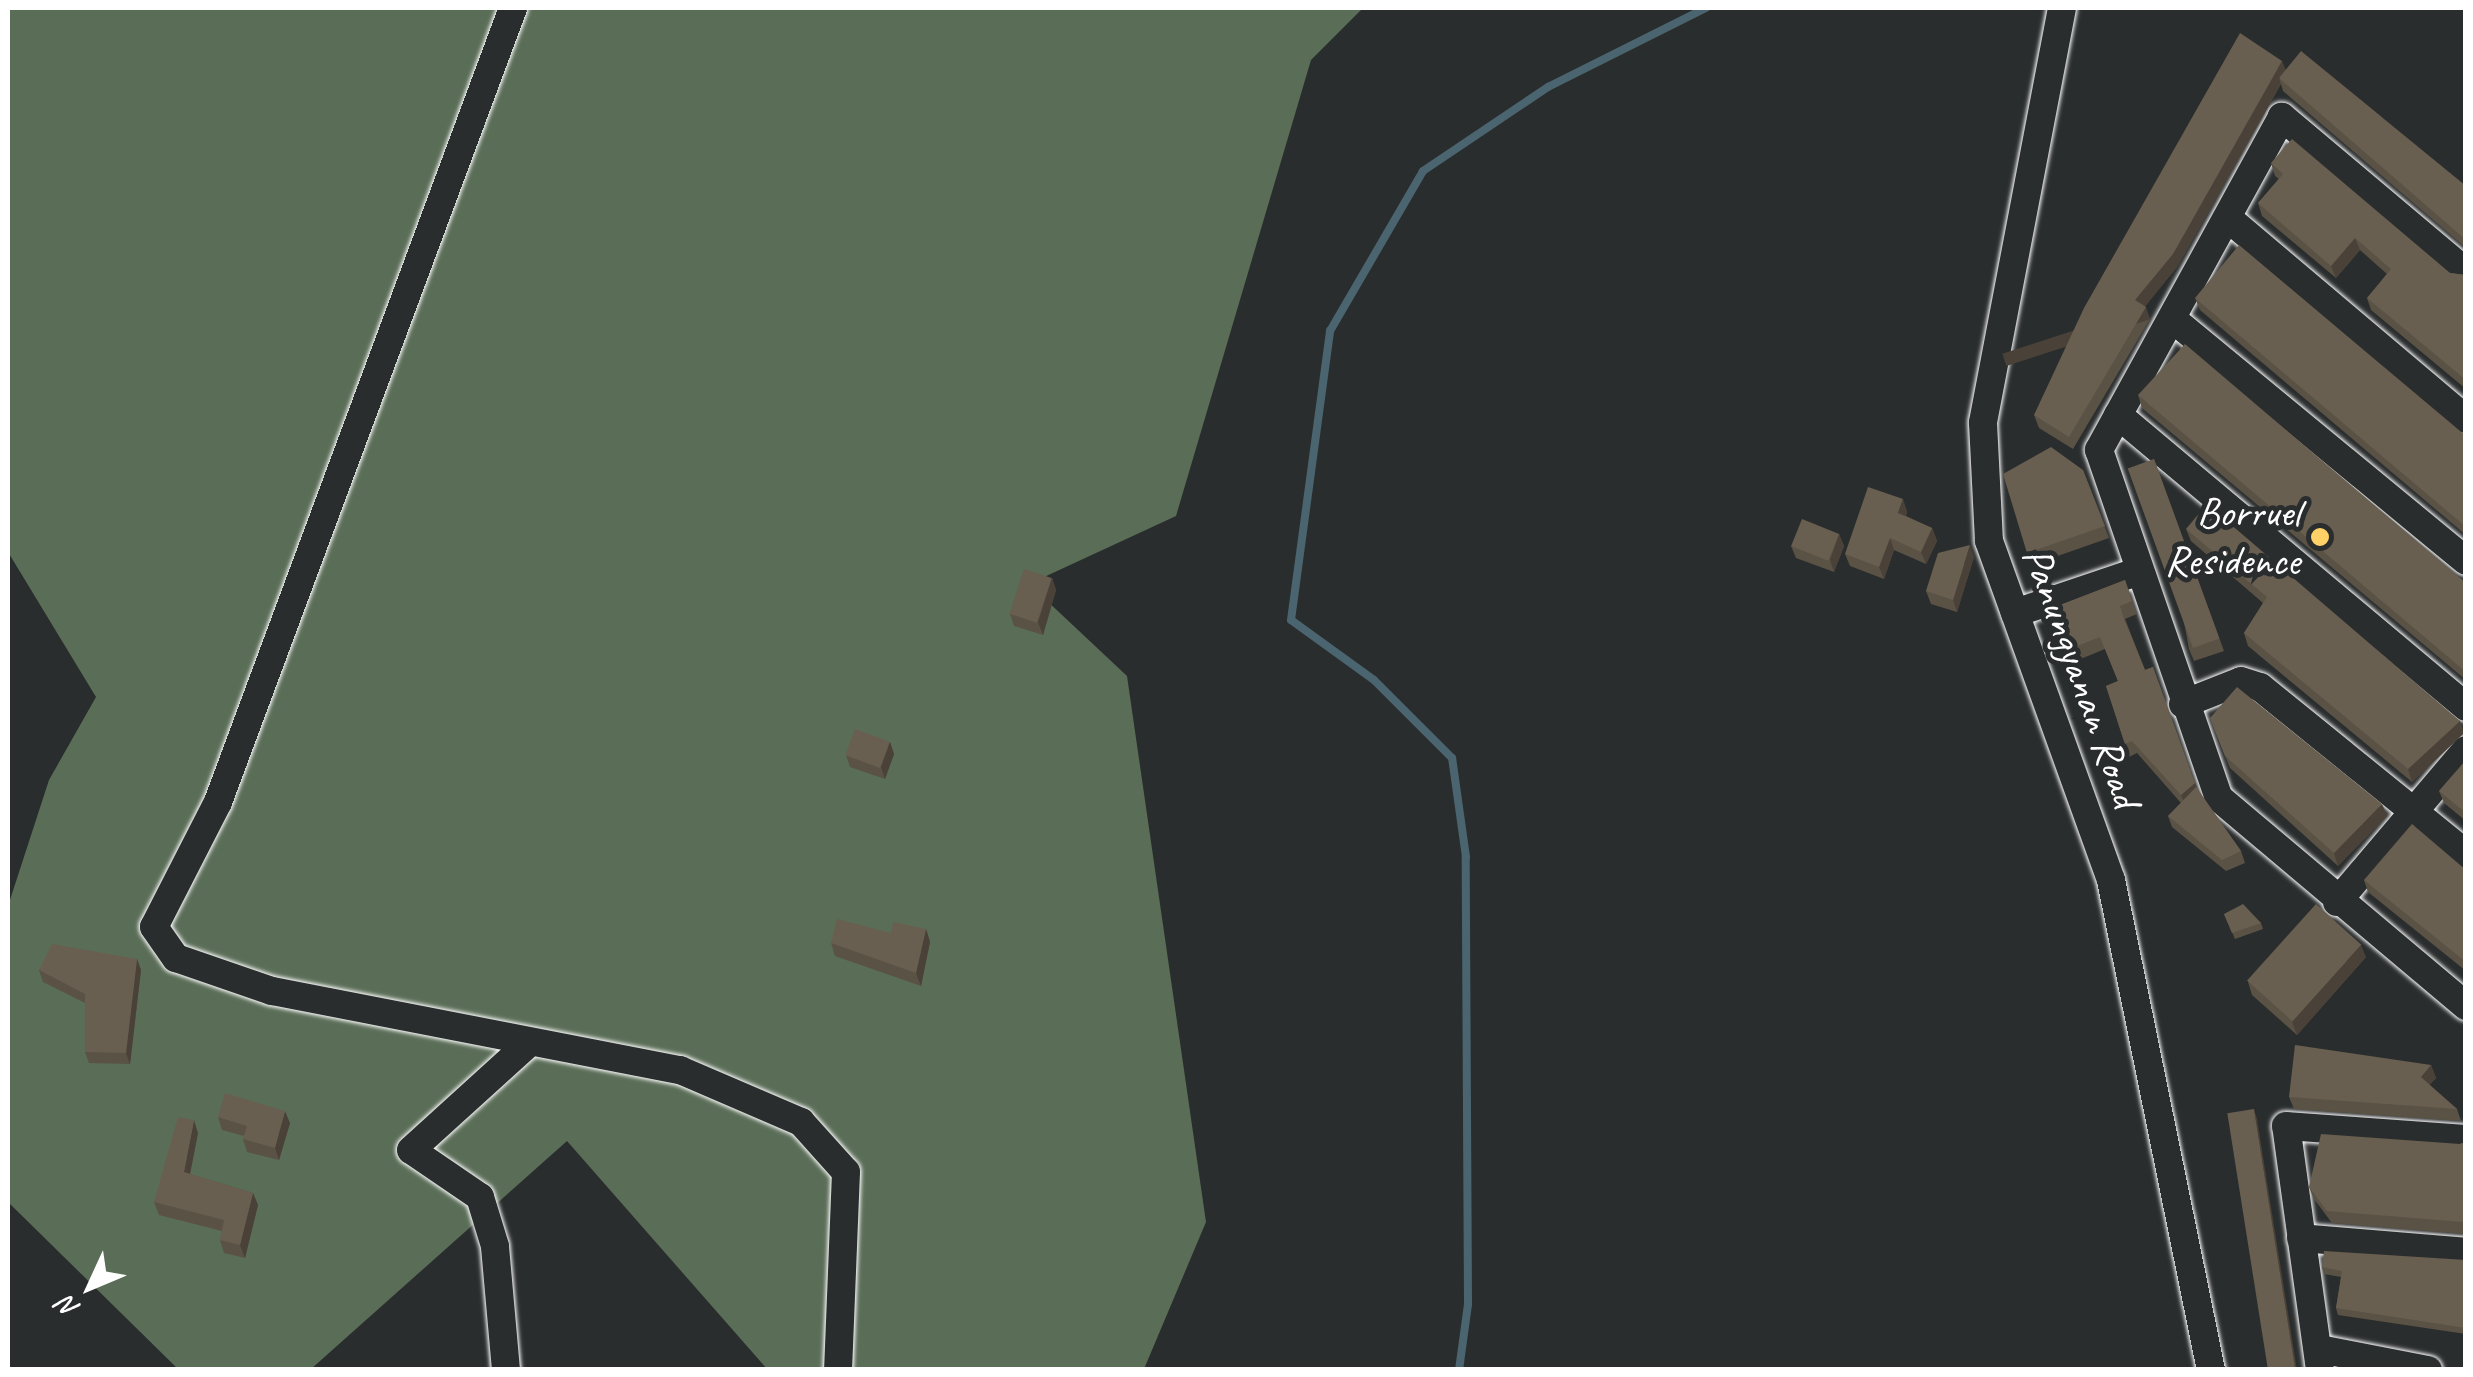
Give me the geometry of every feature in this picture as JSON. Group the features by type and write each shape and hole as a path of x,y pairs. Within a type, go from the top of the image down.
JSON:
{"street":[{"path":"513,8 218,802 154,927 176,958 272,991 680,1070 827,1140 846,1172 838,1370"},
{"name":"Panungyanan Road","path":"2062,8 1983,422 1989,542 2111,880 2212,1370"},
{"path":"2466,272 2282,117 2176,321 2099,450 2183,704 2219,798 2466,1006"},
{"path":"2229,219 2466,419"},
{"path":"2176,321 2466,561"},
{"path":"2118,415 2466,707"},
{"path":"2015,613 2138,572"},
{"path":"2183,704 2224,685 2260,686 2466,854"},
{"path":"2338,902 2466,750"},
{"path":"506,1370 495,1246 480,1197 411,1150 528,1043"},
{"path":"2428,1370 2320,1360 2301,1238 2289,1122 2466,1140"},
{"path":"2301,1238 2466,1252"}],"green space":[{"path":"8,8 1363,8 1311,60 1176,516 1029,584 1127,676 1206,1222 1144,1369 767,1369 567,1141 311,1369 178,1369 8,1202 8,906 49,780 96,697 8,552"}],"building":[{"path":"2240,33 2282,61 2173,254 2135,300 2146,307 2069,437 2034,415 2084,308"},
{"path":"2301,51 2466,186 2466,240 2279,78"},
{"path":"2292,139 2450,273 2466,275 2466,380 2367,298 2391,269 2355,238 2331,266 2258,203 2283,174 2271,163"},
{"path":"2239,245 2466,436 2466,527 2195,298"},
{"path":"2185,344 2466,583 2466,672 2138,395"},
{"path":"2051,447 2083,470 2105,526 2027,553 2003,474"},
{"path":"2154,459 2219,638 2193,648 2128,469"},
{"path":"1868,487 1903,499 1898,513 1932,528 1921,552 1890,538 1879,567 1845,554"},
{"path":"2207,504 2460,721 2408,769 2244,633 2267,597 2186,529"},
{"path":"1802,519 1839,534 1828,561 1791,546"},
{"path":"1970,545 1953,600 1926,591 1938,553"},
{"path":"1024,569 1052,578 1037,623 1009,614"},
{"path":"2125,580 2132,601 2120,606 2124,619 2145,670 2153,667 2195,783 2181,795 2132,741 2125,744 2106,686 2118,681 2100,637 2062,652 2042,612"},
{"path":"2237,687 2382,804 2334,853 2225,756 2210,718"},
{"path":"855,729 890,742 880,768 845,755"},
{"path":"2466,760 2466,813 2439,791"},
{"path":"2196,787 2241,851 2222,860 2168,816"},
{"path":"2412,824 2466,870 2466,962 2364,880"},
{"path":"2243,904 2261,923 2232,933 2224,914"},
{"path":"2316,904 2361,945 2292,1021 2247,981"},
{"path":"837,919 891,933 893,922 926,929 916,973 831,943"},
{"path":"52,944 137,959 126,1053 85,1052 85,994 39,970"},
{"path":"2295,1045 2431,1065 2421,1077 2457,1109 2289,1097"},
{"path":"225,1093 285,1111 275,1148 243,1139 247,1126 218,1117"},
{"path":"2254,1109 2295,1370 2268,1370 2227,1113"},
{"path":"178,1117 194,1120 184,1172 253,1193 240,1245 220,1240 224,1220 154,1202"},
{"path":"2321,1134 2466,1142 2463,1222 2327,1211 2309,1187"},
{"path":"2324,1251 2466,1260 2466,1328 2336,1308 2342,1271 2322,1267"}],"waterway":[{"path":"1459,1370 1468,1304 1466,857 1452,758 1374,680 1291,620 1330,331 1423,171 1548,87 1706,8"}],"place":[{"name":"Borruel Residence","path":"2320,537"}]}
